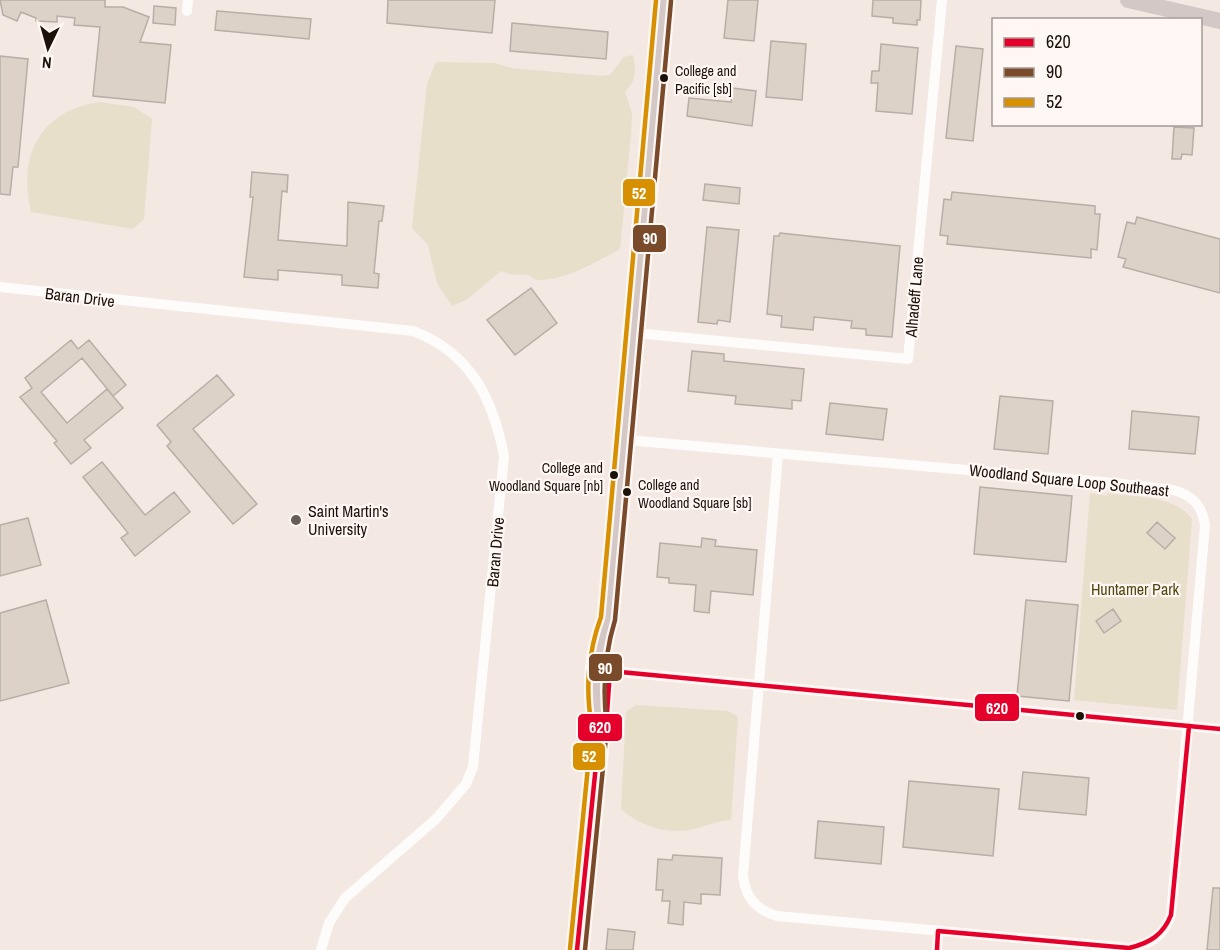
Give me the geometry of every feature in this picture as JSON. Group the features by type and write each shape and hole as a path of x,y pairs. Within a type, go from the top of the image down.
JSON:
{"main road":[{"path":"577,950 600,726 596,711 602,634 608,619 627,440 664,0"},
{"path":"1128,0 1220,21"},
{"path":"600,726 607,713 613,636 608,619"}],"street":[{"name":"Alhadeff Lane","path":"636,333 908,359 942,0"},
{"name":"Baran Drive","path":"0,287 413,332 443,345 456,356 493,409 504,456 473,767 466,784 436,819 345,898 329,923 321,950"},
{"name":"Woodland Square Loop Southeast","path":"627,440 1102,482 1173,490 1190,497 1197,503 1205,525 1189,726 1171,915 1168,925 1156,939 1145,945 1129,948 938,931 777,915 766,913 750,900 744,887 743,875 778,454"},
{"path":"610,671 1220,729"},
{"path":"936,950 938,931"}],"green space":[{"path":"633,55 635,75 625,92 632,113 620,249 561,277 538,280 527,275 501,271 466,300 452,306 437,283 428,245 412,228 427,84 436,62 495,63 511,68 600,76 610,75 624,57"},
{"path":"99,102 134,107 152,119 144,219 133,229 31,212 28,172 31,155 38,139 61,115 78,107"},
{"name":"Huntamer Park","path":"1090,493 1154,499 1176,506 1192,519 1177,710 1074,700"},
{"path":"636,705 728,711 738,717 731,820 685,831 665,830 637,821 621,809 626,712"}],"building":[{"path":"0,0 105,0 105,7 123,7 149,17 140,42 171,45 165,103 93,96 100,27 74,25 75,18 57,16 57,22 36,21 36,18 21,12 17,21 3,15"},
{"path":"388,0 495,0 492,33 387,23"},
{"path":"728,0 758,0 754,41 724,38"},
{"path":"873,0 921,0 920,20 917,20 917,25 893,23 893,18 872,16"},
{"path":"154,6 176,8 175,25 153,23"},
{"path":"217,11 311,19 309,39 215,30"},
{"path":"512,23 608,32 606,59 510,51"},
{"path":"771,41 806,44 802,100 766,97"},
{"path":"881,44 918,48 912,114 876,111 878,83 871,83 872,71 879,71"},
{"path":"956,46 983,49 973,141 946,138"},
{"path":"0,56 28,59 18,167 13,167 10,195 0,194"},
{"path":"732,88 756,91 752,126 687,116 689,98 731,102"},
{"path":"1174,127 1194,128 1192,155 1182,154 1181,159 1172,159"},
{"path":"252,172 288,175 287,192 282,191 278,240 347,246 348,202 384,206 382,221 379,221 374,273 379,274 378,288 342,285 342,275 278,270 278,280 244,277 253,197 250,197"},
{"path":"705,184 740,188 739,204 703,200"},
{"path":"952,192 1095,206 1095,214 1100,214 1097,250 1091,249 1091,258 947,244 948,236 940,235 944,199 951,200"},
{"path":"1137,217 1220,239 1220,293 1123,267 1126,259 1118,257 1127,222 1135,224"},
{"path":"707,227 739,230 730,322 718,320 717,324 698,322"},
{"path":"780,233 900,246 892,337 866,335 866,329 851,328 852,321 814,317 813,330 781,327 782,316 767,314 774,236 779,236"},
{"path":"531,288 557,323 515,355 487,320"},
{"path":"71,340 78,349 89,340 126,385 113,396 82,358 41,392 67,423 107,389 123,408 84,440 91,448 71,464 54,443 57,441 20,397 32,388 25,378"},
{"path":"692,351 724,354 724,361 804,369 801,401 792,400 792,409 735,404 736,396 688,391"},
{"path":"217,375 234,395 193,429 257,504 233,524 167,446 171,442 157,425"},
{"path":"1000,396 1053,401 1048,454 994,449"},
{"path":"830,403 887,409 883,440 826,434"},
{"path":"1132,411 1199,417 1195,454 1129,449"},
{"path":"102,462 145,515 174,492 190,512 135,556 121,538 128,533 83,477"},
{"path":"980,487 1072,496 1066,562 974,554"},
{"path":"28,518 41,565 0,576 0,525"},
{"path":"1157,522 1175,538 1165,549 1147,533"},
{"path":"702,538 716,540 715,546 757,550 753,595 711,591 709,613 694,611 696,585 669,583 669,578 657,577 660,543 701,547"},
{"path":"46,600 69,683 0,701 0,613"},
{"path":"1026,600 1078,605 1069,701 1017,696"},
{"path":"1113,609 1121,621 1104,633 1096,621"},
{"path":"1023,772 1089,778 1086,815 1019,809"},
{"path":"909,781 999,789 993,856 903,847"},
{"path":"818,821 884,827 881,864 815,858"},
{"path":"673,855 722,858 720,895 701,894 701,904 684,902 683,925 668,923 670,901 662,901 663,890 656,890 658,859 672,860"},
{"path":"1213,888 1220,888 1220,950 1207,950"},
{"path":"608,929 635,932 633,950 606,950"}],"transit line":[{"name":"52","path":"570,949 592,726 589,672 593,644 601,617 656,0"},
{"name":"90","path":"585,950 607,727 605,673 608,647 615,620 671,1"},
{"name":"620","path":"577,950 600,726 607,713 610,671 1220,729"},
{"name":"620","path":"937,950 938,931 1129,948 1143,944 1160,933 1171,915 1189,726"}],"place":[{"name":"College and Pacific [sb]","path":"664,78"},
{"name":"College and Woodland Square [nb]","path":"614,475"},
{"name":"College and Woodland Square [sb]","path":"627,492"},
{"name":"Saint Martin's University","path":"296,520"}]}
